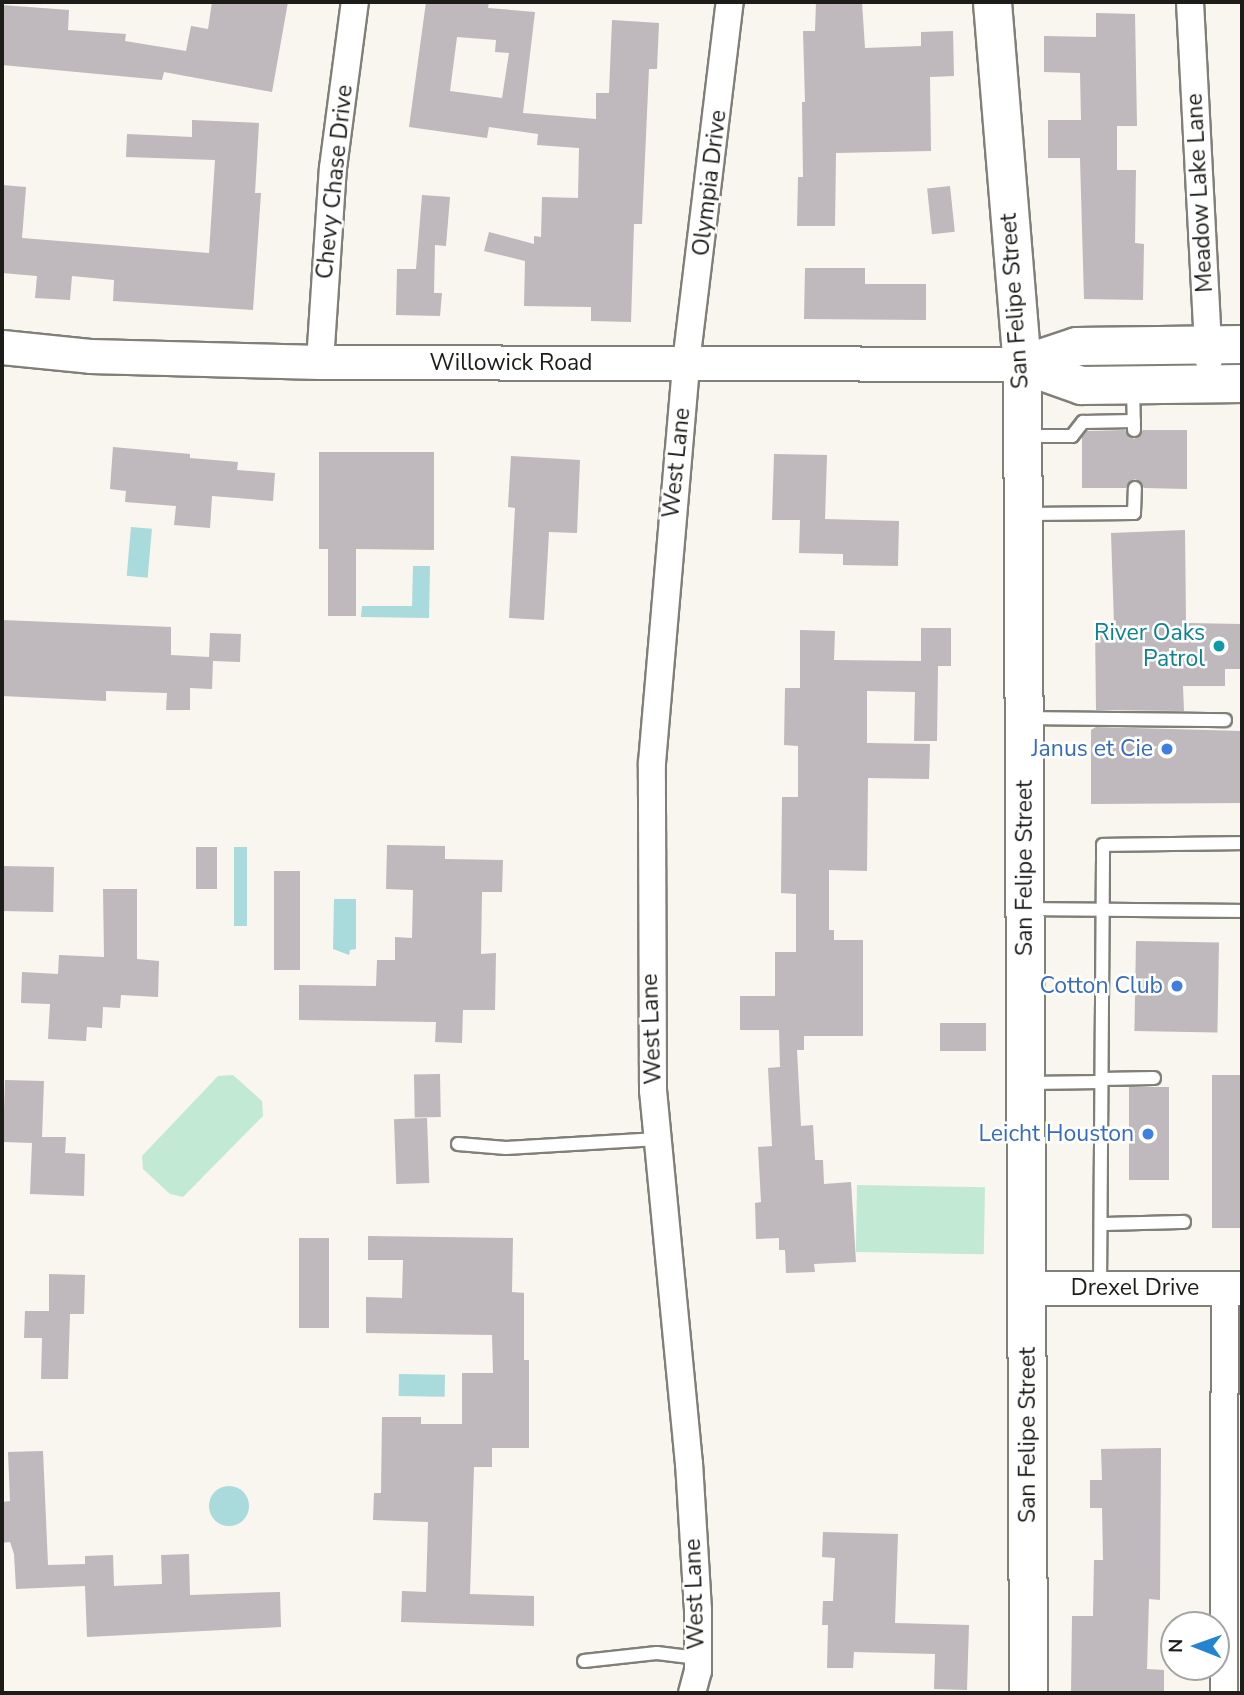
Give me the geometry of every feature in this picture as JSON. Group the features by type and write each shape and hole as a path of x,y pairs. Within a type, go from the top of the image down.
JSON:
{"main road":[{"name":"San Felipe Street","path":"992,2 1022,364 1029,1288 1028,1693"},
{"name":"Willowick Road","path":"1022,364 1076,346 1225,344"},
{"name":"Willowick Road","path":"1022,364 1081,385 1226,384"}],"street":[{"name":"Chevy Chase Drive","path":"320,362 332,168 355,2"},
{"name":"Olympia Drive","path":"686,363 730,2"},
{"name":"Meadow Lake Lane","path":"1190,2 1225,344 1226,384"},
{"name":"Willowick Road","path":"2,347 90,356 320,362 1022,364"},
{"name":"West Lane","path":"686,363 652,763 649,924 658,1139 689,1464 698,1658 695,1692"},
{"name":"Drexel Drive","path":"1029,1288 1234,1288"},
{"path":"1224,1693 1234,1288"}],"lane":[{"path":"1022,436 1072,436 1083,422 1134,426 1133,385"},
{"path":"1022,514 1134,513 1135,488"},
{"path":"1024,718 1224,720"},
{"path":"1100,1288 1103,845 1242,843"},
{"path":"1026,909 1242,911"},
{"path":"1027,1083 1154,1078"},
{"path":"458,1144 506,1148 658,1139"},
{"path":"1101,1224 1184,1223"},
{"path":"584,1661 657,1653 698,1658"}],"green space":[{"path":"233,1075 262,1101 263,1116 183,1197 170,1194 143,1169 142,1156 218,1076"},
{"path":"857,1185 985,1187 984,1254 856,1252"}],"water":[{"path":"131,527 152,529 148,578 127,576"},
{"path":"413,566 430,566 429,618 361,617 362,606 412,606"},
{"path":"234,847 247,847 247,926 234,926"},
{"path":"334,899 356,899 356,949 350,950 349,955 333,949"},
{"path":"399,1374 445,1375 445,1397 399,1396"},
{"path":"229,1486 243,1492 249,1506 243,1520 229,1526 215,1520 209,1506 215,1492"}],"building":[{"path":"212,2 288,2 272,92 164,72 162,80 2,65 2,5 69,10 68,30 126,34 125,41 186,51 191,26 208,29"},
{"path":"426,2 489,2 488,8 535,12 523,113 596,119 596,93 609,93 612,20 659,23 657,69 649,69 642,224 634,224 631,322 591,321 591,307 524,306 525,261 484,251 489,232 534,244 534,236 541,237 542,197 578,198 579,148 537,145 538,134 489,127 487,138 409,127","holes":["457,37 496,40 495,52 509,53 502,98 450,91"]},
{"path":"816,2 862,2 865,48 921,46 921,32 953,31 954,76 930,77 931,151 836,153 835,226 797,226 798,177 803,177 803,31 815,31"},
{"path":"1096,13 1135,14 1137,126 1117,126 1117,170 1136,170 1135,243 1144,244 1143,300 1084,299 1080,158 1048,158 1048,120 1081,120 1080,73 1044,72 1044,36 1096,37"},
{"path":"192,120 259,123 255,193 261,193 253,310 113,301 114,280 72,276 70,300 35,298 37,276 2,273 2,185 26,187 22,238 209,253 215,160 126,157 127,134 192,137"},
{"path":"950,186 955,232 932,234 927,188"},
{"path":"422,195 450,197 446,246 435,245 434,293 442,293 440,316 396,315 397,269 416,269"},
{"path":"805,268 865,268 865,284 926,284 926,320 804,319"},
{"path":"1125,430 1134,439 1143,430 1187,430 1187,489 1144,488 1135,479 1126,488 1082,488 1082,437 1087,431"},
{"path":"113,447 190,454 190,458 238,462 237,470 275,473 273,501 212,496 210,528 174,525 176,506 125,502 126,491 110,489"},
{"path":"319,452 434,452 434,550 356,549 356,616 328,616 328,549 319,549"},
{"path":"774,454 827,455 825,519 899,521 898,566 843,565 843,554 799,553 800,520 772,520"},
{"path":"511,456 580,460 577,533 549,532 544,620 509,618 515,508 508,507"},
{"path":"1185,530 1186,623 1242,624 1242,669 1225,669 1225,686 1183,686 1184,711 1096,710 1095,624 1114,624 1111,533"},
{"path":"2,620 171,627 171,655 209,657 210,633 241,634 240,662 213,661 212,689 190,688 190,710 166,710 167,693 106,691 106,701 2,696"},
{"path":"921,628 951,628 951,666 938,666 937,741 914,741 915,692 867,691 867,743 930,744 929,779 868,778 867,871 829,870 829,930 834,930 834,940 863,940 863,1036 804,1036 804,1050 797,1050 801,1126 813,1125 815,1160 823,1160 824,1184 851,1182 856,1262 814,1264 815,1272 786,1273 785,1250 779,1250 779,1238 756,1239 755,1203 761,1202 758,1147 772,1146 768,1068 780,1067 779,1030 740,1030 740,996 775,996 775,952 796,952 796,894 781,893 782,797 798,797 798,746 784,745 785,688 800,688 800,630 835,631 834,660 921,661"},
{"name":"Janus et Cie","path":"1096,727 1242,731 1242,803 1091,804 1091,730"},
{"path":"387,845 445,846 445,859 503,860 502,892 482,892 481,954 496,953 495,1010 463,1010 462,1043 435,1042 436,1022 299,1020 299,985 376,986 377,960 395,960 395,937 412,938 413,890 386,889"},
{"path":"196,847 217,847 217,889 196,889"},
{"path":"2,866 54,867 53,912 2,911"},
{"path":"274,871 300,871 300,970 274,970"},
{"path":"103,889 137,889 137,959 159,961 158,997 121,995 120,1008 103,1007 102,1028 87,1027 86,1041 48,1039 50,1004 21,1003 22,972 58,974 59,955 104,957"},
{"name":"Cotton Club","path":"1136,941 1219,942 1217,1032 1134,1031"},
{"path":"940,1023 986,1023 986,1051 940,1051"},
{"path":"414,1074 440,1074 441,1117 415,1117"},
{"path":"1212,1075 1242,1075 1242,1228 1212,1228"},
{"path":"5,1080 44,1081 42,1137 66,1137 65,1153 85,1154 84,1196 30,1194 32,1143 3,1142"},
{"path":"1129,1087 1169,1087 1169,1180 1129,1180"},
{"path":"427,1118 429,1183 396,1184 394,1119"},
{"path":"368,1236 513,1238 512,1292 524,1293 524,1360 529,1360 529,1448 492,1448 492,1467 474,1467 470,1594 534,1596 534,1626 401,1622 402,1591 426,1592 428,1522 373,1520 374,1493 381,1493 382,1417 421,1417 421,1424 462,1424 462,1373 493,1373 492,1335 366,1333 366,1297 402,1298 403,1260 368,1260"},
{"path":"299,1238 329,1238 329,1328 299,1328"},
{"path":"49,1274 85,1275 84,1314 70,1314 68,1379 41,1379 42,1338 24,1338 25,1311 49,1311"},
{"path":"1161,1448 1160,1600 1149,1599 1147,1669 1160,1670 1164,1693 1071,1693 1072,1616 1093,1616 1094,1560 1103,1560 1102,1508 1090,1508 1090,1480 1102,1480 1101,1449"},
{"path":"43,1451 48,1565 85,1564 85,1556 113,1555 114,1586 162,1584 161,1555 189,1554 190,1595 280,1592 281,1627 87,1637 85,1586 16,1589 14,1554 10,1542 2,1543 2,1502 10,1501 8,1452"},
{"path":"823,1532 898,1534 895,1623 969,1625 967,1690 934,1689 935,1654 854,1652 853,1668 827,1668 828,1625 822,1625 823,1601 833,1601 835,1558 822,1557"}],"place":[{"name":"River Oaks Patrol","path":"1219,646"},
{"name":"Janus et Cie","path":"1167,749"},
{"name":"Cotton Club","path":"1177,986"},
{"name":"Leicht Houston","path":"1148,1134"}]}
